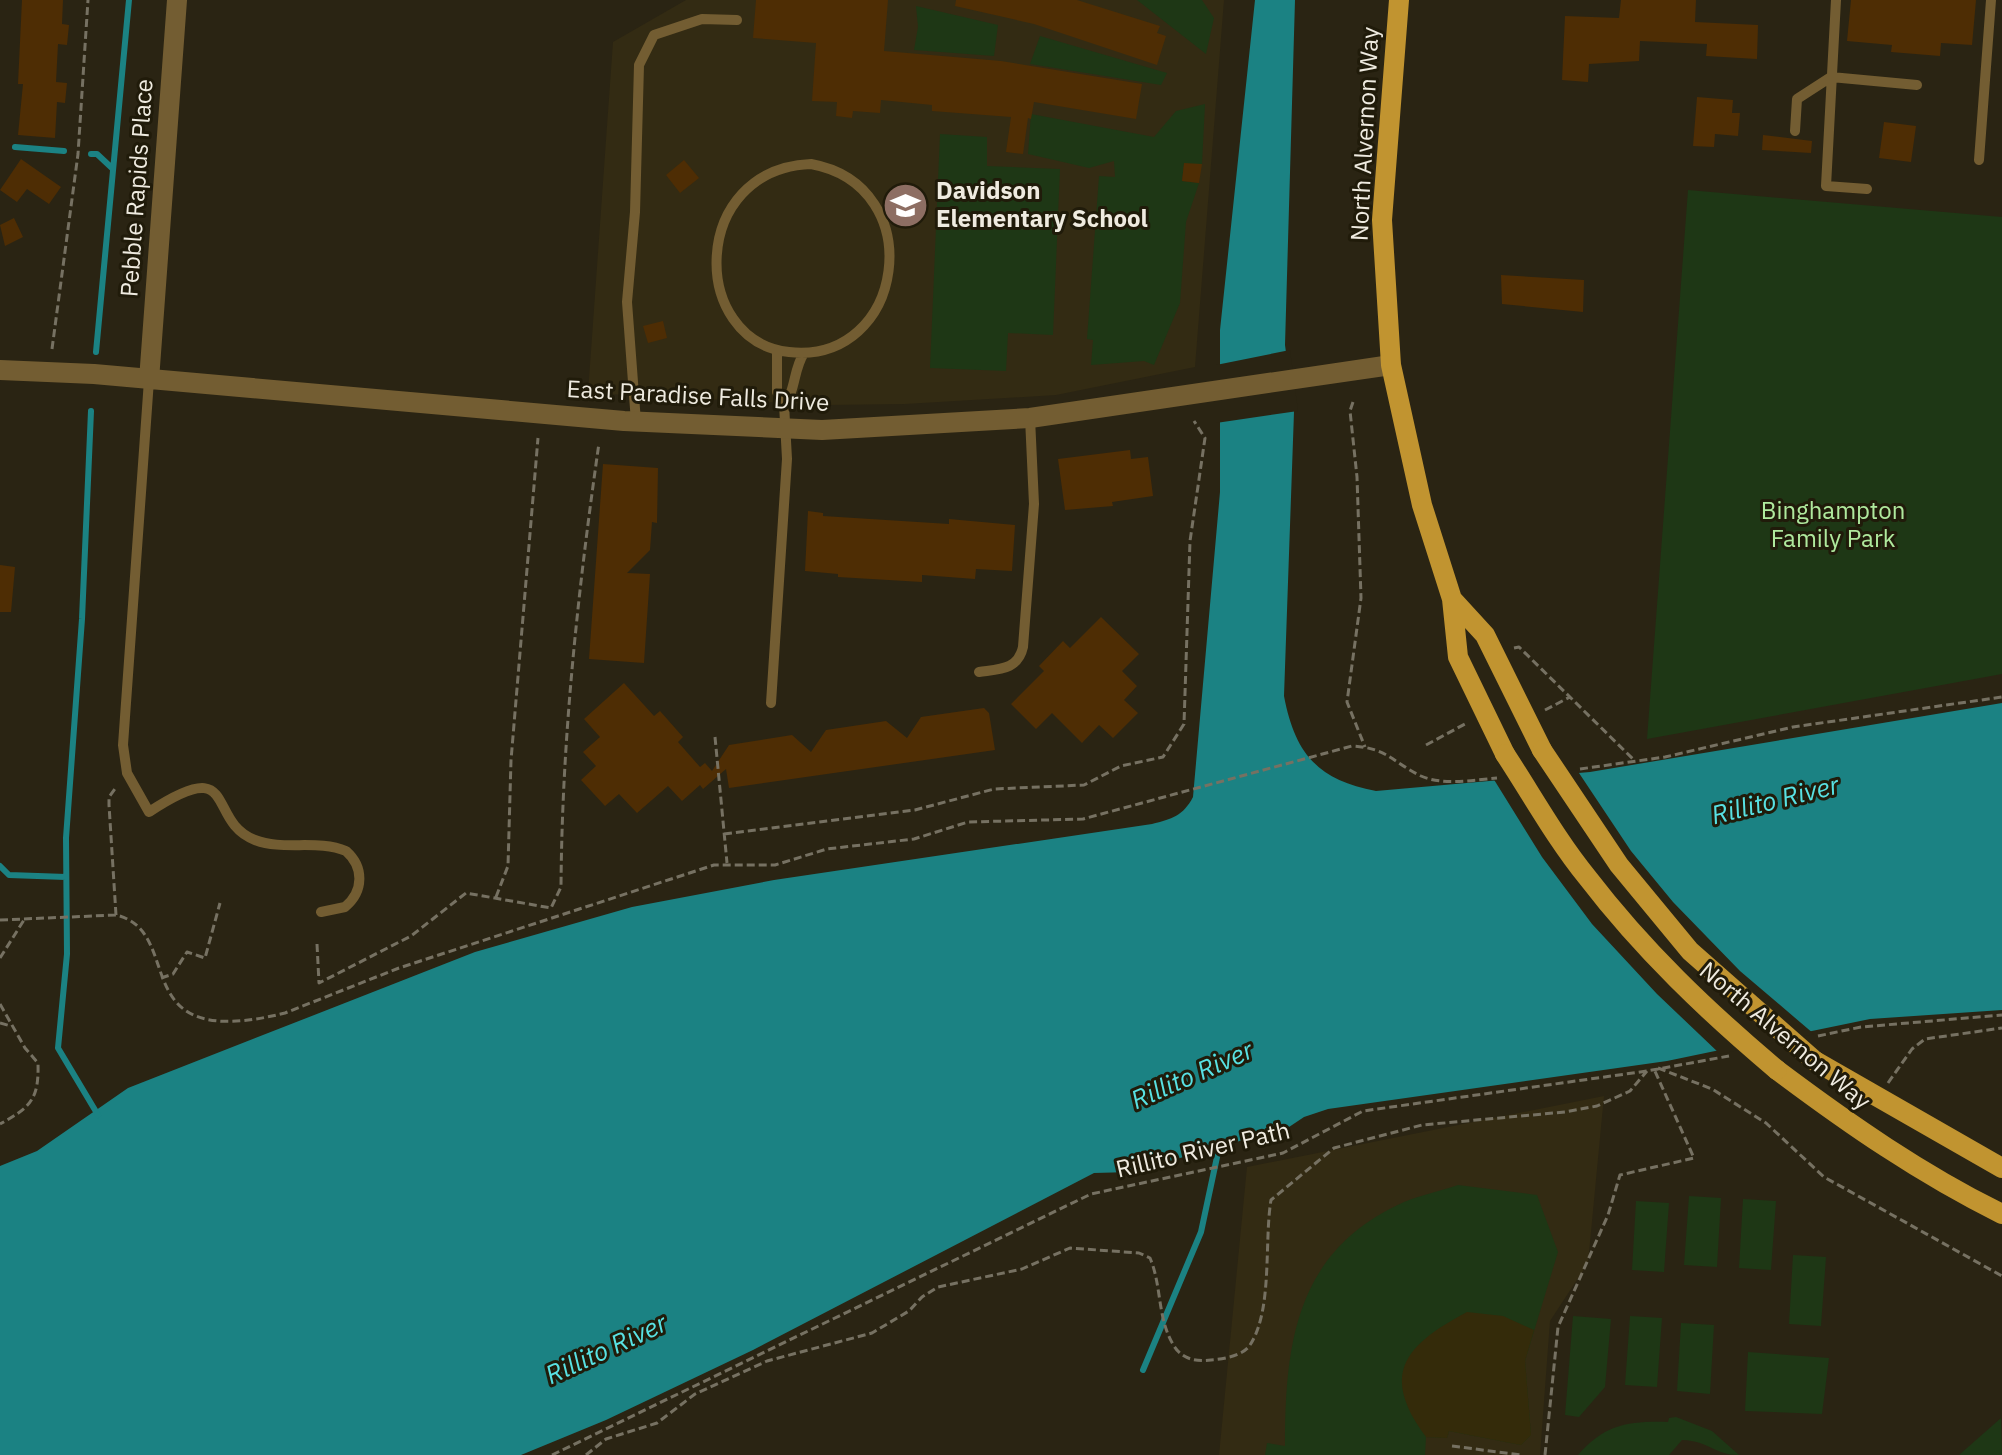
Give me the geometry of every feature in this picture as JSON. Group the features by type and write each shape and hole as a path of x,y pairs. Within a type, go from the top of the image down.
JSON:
{"main road":[{"name":"North Alvernon Way","path":"1399,0 1382,220 1391,365 1422,505 1452,599 1458,657 1505,754 1576,863 1620,919 1692,996 1777,1070 1859,1131 1954,1190 2002,1214"},
{"name":"North Alvernon Way","path":"1452,599 1485,635 1542,750 1619,865 1690,951 1815,1061 2002,1168"}],"street":[{"name":"Pebble Rapids Place","path":"149,380 177,0"},
{"name":"East Paradise Falls Drive","path":"0,370 636,422 787,430 858,430 1030,418 1391,365"}],"lane":[{"path":"1836,0 1826,186 1867,189"},
{"path":"1979,160 1991,0"},
{"path":"636,422 627,302 635,212 639,65 654,35 702,19 737,20"},
{"path":"1795,131 1797,99 1831,77 1917,85"},
{"path":"811,164 842,173 866,190 885,225 887,254 881,301 865,327 836,346 804,353 777,350 752,338 731,316 719,289 720,240 729,211 748,186 775,169 811,164"},
{"path":"771,703 787,430 784,404 777,392 777,350"},
{"path":"784,404 791,393 794,371 804,353"},
{"path":"149,380 123,745 127,773 149,812 188,789 208,790 251,839 346,851 358,868 359,890 345,907 321,912"},
{"path":"979,672 1014,664 1023,647 1034,504 1030,418"}],"path":[{"path":"52,349 78,154 88,0"},
{"path":"1353,402 1350,411 1357,477 1361,598 1347,702 1365,747"},
{"path":"724,834 915,810 994,789 1084,785 1121,766 1163,757 1184,724 1190,541 1205,438 1194,421"},
{"path":"496,897 508,866 511,760 538,438"},
{"path":"317,944 319,983 411,936 466,893 551,908 561,887 572,670 581,571 599,443"},
{"path":"1512,649 1519,647 1635,761"},
{"path":"1542,711 1570,697"},
{"path":"1567,770 1635,761 1793,727 2002,697"},
{"path":"1426,745 1465,724"},
{"path":"715,737 727,863"},
{"path":"0,920 116,915 139,926 148,940 169,996 186,1012 228,1024 252,1022 285,1013 466,945 727,863 775,865 827,849 904,842 968,822 1083,819 1318,753 1365,747 1388,753 1418,775 1432,780 1506,777"},
{"path":"116,915 109,805 112,791 119,785"},
{"path":"161,978 173,974 187,952 205,958 220,903"},
{"path":"0,958 24,920"},
{"path":"0,1004 11,1026 38,1063 38,1091 22,1112 0,1124"},
{"path":"1817,1036 1874,1025 2002,1015"},
{"path":"0,1023 11,1026"},
{"path":"1887,1084 1912,1049 1925,1039 2002,1028"},
{"name":"Rillito River Path","path":"552,1455 1071,1201 1283,1153 1363,1111 1647,1071 1729,1056"},
{"path":"1656,1069 1712,1089 1766,1123 1824,1177 2002,1276"},
{"path":"1545,1455 1558,1327 1608,1215 1620,1175 1694,1158 1656,1069"},
{"path":"586,1455 606,1439 657,1423 695,1394 767,1361 801,1355 840,1339 872,1333 909,1311 922,1297 938,1287 1022,1269 1070,1248 1125,1251 1150,1258 1164,1321 1176,1350 1192,1361 1243,1352 1250,1346 1262,1304 1271,1200 1334,1148 1422,1125 1565,1112 1597,1106 1630,1091 1647,1071"},
{"path":"1452,1446 1521,1455"}],"shaded area":[{"name":"Davidson Elementary School","path":"686,0 1224,0 1195,367 1056,395 905,404 825,405 588,393 613,42"},
{"path":"1604,1096 1588,1263 1550,1321 1540,1455 1219,1455 1247,1167"}],"green space":[{"path":"1137,0 1202,0 1214,18 1206,54"},
{"path":"916,6 998,25 994,56 914,50 918,27"},
{"path":"1040,36 1167,73 1161,85 1030,64"},
{"path":"1205,104 1202,164 1184,164 1182,181 1199,183 1186,222 1180,303 1154,365 1144,361 1091,365 1093,340 1087,339 1099,176 1115,177 1114,161 1089,168 1028,154 1031,114 1154,137 1176,111"},
{"path":"940,134 987,137 987,166 1060,169 1053,335 1008,333 1006,371 930,368"},
{"name":"Binghampton Family Park","path":"1688,190 2002,217 2002,674 1647,739"},
{"path":"1458,1185 1537,1195 1558,1252 1525,1361 1531,1435 1521,1445 1449,1431 1447,1438 1426,1437 1425,1455 1265,1455 1267,1443 1285,1446 1294,1335 1304,1302 1319,1272 1340,1245 1368,1222 1404,1202"},
{"path":"1689,1196 1721,1198 1717,1267 1684,1265"},
{"path":"1743,1199 1776,1201 1771,1270 1739,1268"},
{"path":"1636,1201 1669,1203 1664,1272 1632,1270"},
{"path":"1793,1255 1826,1257 1821,1326 1789,1324"},
{"path":"1573,1316 1611,1319 1605,1387 1579,1417 1565,1415"},
{"path":"1630,1316 1662,1318 1657,1387 1625,1385"},
{"path":"1681,1323 1714,1325 1710,1394 1677,1391"},
{"path":"1748,1352 1829,1358 1822,1414 1745,1411"},
{"path":"1676,1417 1712,1431 1739,1455 1682,1440 1669,1455 1578,1455 1598,1437 1618,1426 1668,1422 1669,1418"},
{"path":"2001,1418 2002,1455 1959,1455"}],"sand":[{"path":"1467,1312 1503,1316 1534,1330 1525,1361 1531,1435 1521,1445 1449,1431 1447,1438 1426,1437 1404,1396 1402,1378 1414,1349"}],"water":[{"name":"Rillito River","path":"1255,0 1295,0 1285,345 1294,412 1284,696 1295,734 1303,749 1312,761 1339,780 1376,791 1590,772 2002,703 2002,1010 1870,1019 1667,1061 1328,1109 1304,1117 1289,1127 1131,1172 1094,1173 753,1350 606,1420 521,1455 0,1455 0,1166 37,1151 128,1088 475,952 632,907 774,880 1152,824 1171,818 1185,809 1193,797 1220,492 1220,330"}],"pier":[{"path":"1290,350 1298,411 1216,423 1216,365"},
{"path":"1577,770 1631,851 1673,902 1740,971 1814,1034 1720,1054 1657,994 1592,924 1542,857 1493,778"}],"building":[{"path":"22,0 63,0 62,24 69,25 67,45 58,44 56,82 67,83 65,103 57,102 55,138 18,135 23,84 18,84"},
{"path":"756,0 888,0 884,51 1001,61 1142,84 1136,119 1034,102 1031,119 1028,118 1023,154 1006,152 1011,117 932,111 932,105 881,100 880,113 853,111 852,118 836,116 837,102 812,101 816,43 753,38"},
{"path":"956,0 1077,0 1160,26 1157,33 1166,36 1157,65 1034,24 955,6"},
{"path":"1621,0 1696,0 1695,22 1758,25 1757,59 1706,56 1707,44 1640,41 1639,61 1589,64 1588,82 1562,80 1565,16 1619,18"},
{"path":"1851,0 1976,0 1972,45 1941,43 1940,56 1891,52 1892,45 1847,41"},
{"path":"1697,97 1733,100 1732,113 1740,113 1738,136 1715,134 1714,147 1693,146"},
{"path":"1884,122 1916,126 1911,162 1879,158"},
{"path":"1763,135 1812,141 1811,153 1762,150"},
{"path":"21,159 61,187 49,204 27,189 17,202 0,190"},
{"path":"684,160 699,178 680,193 666,175"},
{"path":"1184,163 1202,164 1199,183 1182,181"},
{"path":"14,218 23,237 5,246 0,225"},
{"path":"1501,275 1584,280 1583,312 1502,304"},
{"path":"663,321 667,338 648,343 643,326"},
{"path":"1130,450 1131,459 1148,457 1153,496 1112,502 1113,506 1065,510 1058,459"},
{"path":"603,464 658,468 657,523 652,522 650,550 627,573 650,574 644,663 589,659"},
{"path":"808,511 823,513 823,516 949,524 949,519 1015,525 1012,571 976,569 975,579 922,575 922,582 838,577 838,574 805,571"},
{"path":"0,565 15,567 11,612 0,612"},
{"path":"1101,617 1139,654 1122,671 1137,686 1124,700 1138,713 1113,738 1099,725 1082,743 1052,713 1036,729 1011,704 1044,671 1039,666 1063,641 1070,648"},
{"path":"624,683 654,716 660,711 683,737 678,742 700,767 705,763 712,771 729,745 792,735 811,752 826,730 886,721 907,738 921,717 984,708 989,713 995,750 729,788 726,769 703,789 700,785 682,801 668,786 637,813 619,794 605,806 581,780 596,766 583,752 600,737 584,719"}],"waterway":[{"path":"96,352 129,0"},
{"path":"15,147 64,151"},
{"path":"91,154 97,154 113,169"},
{"path":"91,411 82,619 66,838 67,954 58,1048 98,1115"},
{"path":"0,866 9,875 66,877"},
{"path":"1143,1370 1201,1232 1220,1143"}],"place":[{"name":"Davidson Elementary School","path":"905,205"}]}
